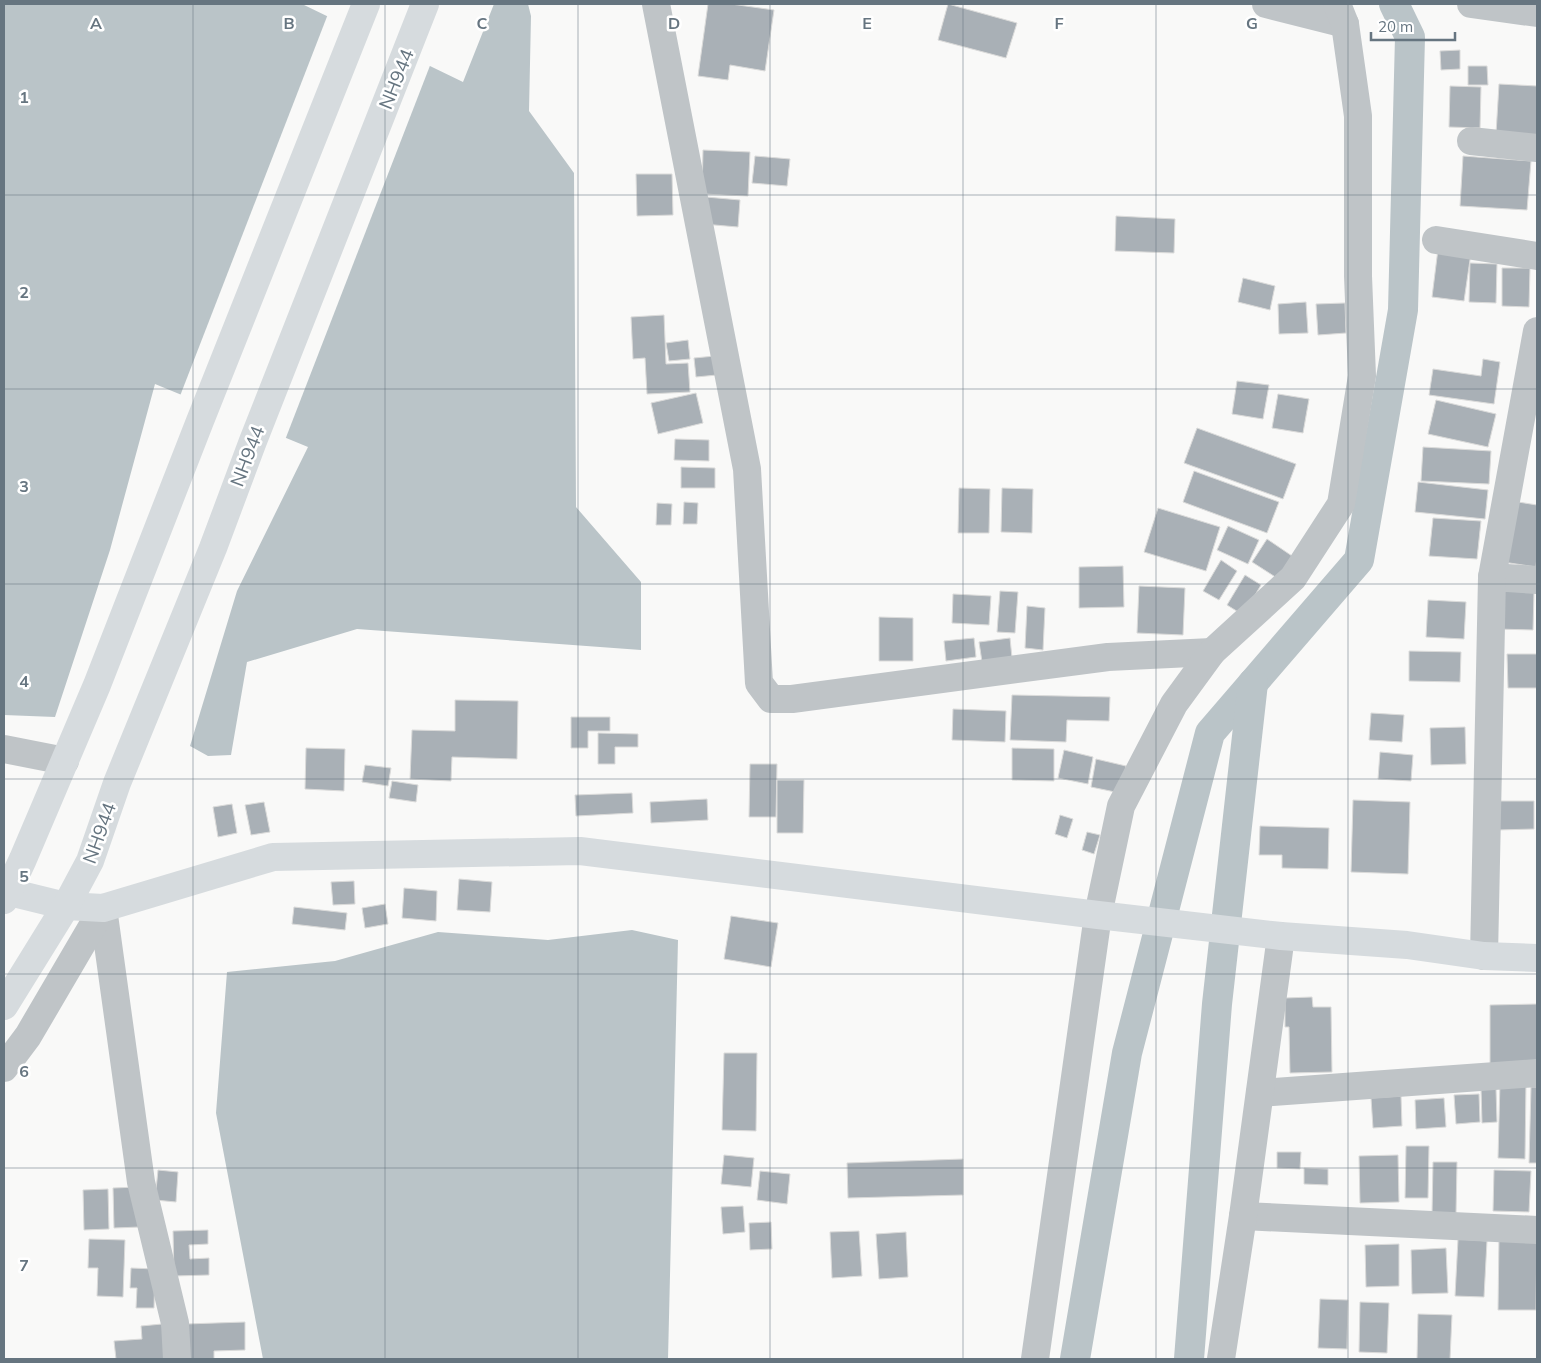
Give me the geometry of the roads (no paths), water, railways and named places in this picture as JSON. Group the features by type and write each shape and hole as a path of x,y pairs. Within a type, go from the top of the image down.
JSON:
{"main road":[{"path":"366,5 97,685 6,896 66,906 103,908 273,857 580,851 1098,915 1253,931 1281,936 1407,945 1484,956 1537,958"},
{"name":"NH944","path":"4,1006 66,906 90,861 117,783 213,548 253,441 421,15"}],"street":[{"path":"656,4 747,469 759,682 772,699 792,699 1108,658 1212,652"},
{"path":"1035,1359 1098,915 1121,806 1174,704 1212,652 1293,578 1341,504 1362,376 1358,276 1358,116 1341,14 1266,4"},
{"path":"1471,4 1537,13"},
{"path":"1471,141 1537,148"},
{"path":"1436,240 1537,256"},
{"path":"1484,956 1492,577 1537,330"},
{"path":"1492,577 1537,580"},
{"path":"4,749 64,761"},
{"path":"4,1068 28,1036 103,908"},
{"path":"103,908 141,1182 175,1323 177,1359"},
{"path":"1221,1359 1243,1216 1281,936"},
{"path":"1260,1093 1537,1073"},
{"path":"1243,1216 1537,1230"}],"waterway":[{"path":"1075,1359 1127,1053 1210,733 1359,560 1403,310 1410,37 1394,4"},
{"path":"1189,1359 1217,1004 1253,683"}]}
